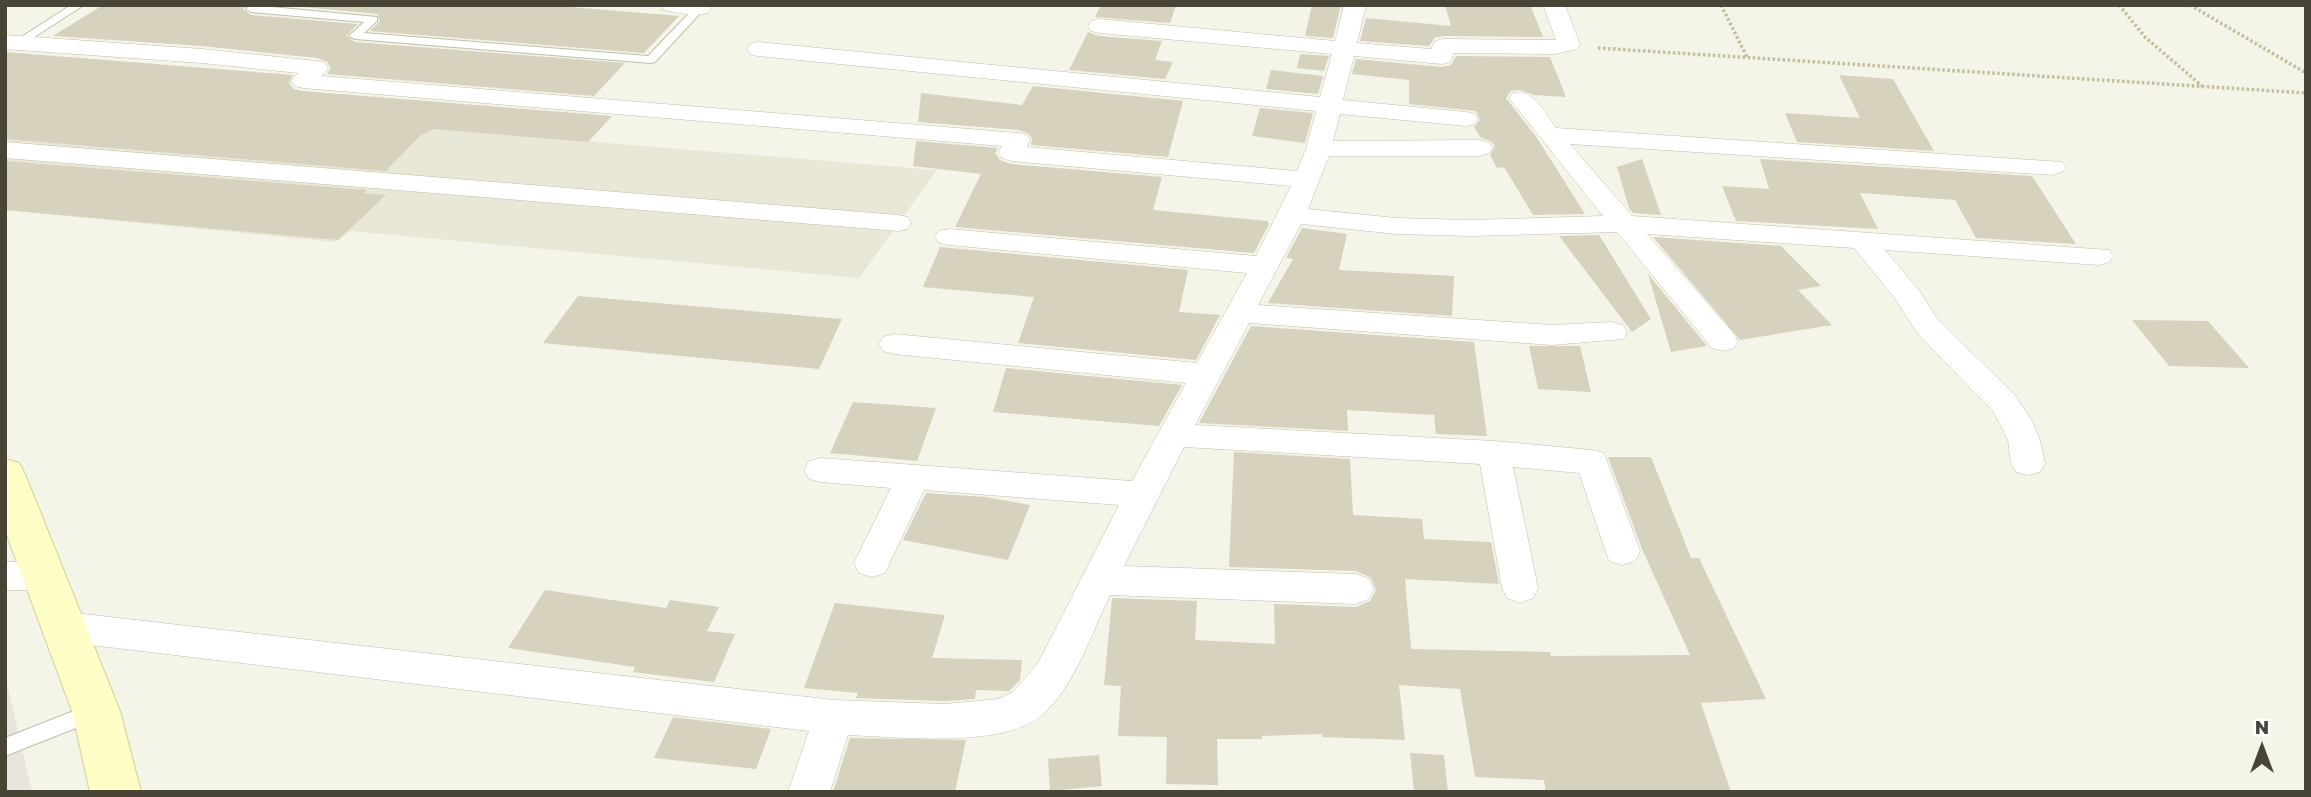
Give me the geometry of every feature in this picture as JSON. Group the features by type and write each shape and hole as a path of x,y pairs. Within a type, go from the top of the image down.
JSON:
{"main road":[{"path":"5,474 25,576 66,628 96,711 116,792"}],"street":[{"path":"671,5 700,8"},
{"path":"66,628 834,717 945,721 1002,716 1027,704 1052,675 1142,494 1292,215 1320,149 1355,5"},
{"path":"1099,26 1442,57 1443,46 1555,47 1569,44 1554,5"},
{"path":"11,42 202,56 317,68 303,82 1017,140 1011,153 1307,180"},
{"path":"758,49 1466,118"},
{"path":"1521,98 1549,135 1723,341"},
{"path":"1549,135 2053,167"},
{"path":"1320,149 1480,148"},
{"path":"5,150 898,223"},
{"path":"1292,215 1396,226 1471,228 1624,223 2099,256"},
{"path":"949,237 1266,266"},
{"path":"1862,240 1917,307 1927,326 1995,392 2017,418 2027,443 2028,463"},
{"path":"1239,313 1552,335 1612,332"},
{"path":"894,344 1206,374"},
{"path":"1173,435 1592,461 1622,551"},
{"path":"1494,453 1520,587"},
{"path":"821,470 1142,494"},
{"path":"872,563 913,477"},
{"path":"1100,580 1356,589"},
{"path":"809,792 834,717"}],"lane":[{"path":"11,42 79,5"},
{"path":"258,5 251,9 373,19 355,36 651,60 700,8"},
{"path":"5,747 96,711"}],"path":[{"path":"1721,5 1747,58"},
{"path":"2119,5 2140,31 2202,86"},
{"path":"2190,5 2306,74"},
{"path":"1569,44 1747,58 2306,93"}],"shaded area":[{"path":"5,94 937,170 859,278 350,231 336,242 5,210"},
{"path":"5,675 32,792 5,792"}],"building":[{"path":"103,5 246,5 243,9 251,15 358,24 346,36 355,42 625,63 594,96 327,74 331,68 327,62 317,58 202,46 53,36"},
{"path":"281,5 546,5 679,16 644,53 370,31 380,21 377,14"},
{"path":"1101,5 1176,5 1170,23 1095,17"},
{"path":"1312,5 1341,5 1333,38 1305,36"},
{"path":"1445,5 1530,5 1543,37 1443,36 1434,38 1429,46 1360,41 1366,18 1451,26"},
{"path":"1088,32 1099,36 1162,41 1155,60 1173,62 1165,79 1069,70"},
{"path":"5,52 293,75 289,83 294,89 303,91 612,116 588,142 433,129 420,136 386,171 5,139"},
{"path":"1300,54 1329,56 1324,71 1297,68"},
{"path":"1456,56 1550,57 1566,97 1534,95 1520,90 1511,91 1506,98 1537,138 1585,214 1533,215 1504,167 1497,168 1490,155 1495,146 1480,137 1474,127 1480,120 1476,111 1409,104 1409,80 1352,74 1356,59 1442,67 1451,65"},
{"path":"1271,70 1323,76 1318,94 1266,89"},
{"path":"1839,75 1893,79 1934,151 1797,142 1785,113 1860,118"},
{"path":"1033,86 1183,101 1168,157 1031,145 1029,134 1019,130 918,122 921,93 1022,105"},
{"path":"1260,108 1313,113 1305,143 1252,136"},
{"path":"916,141 998,148 995,153 1000,160 1011,164 1162,177 1153,210 1267,221 1269,224 1254,253 955,227 981,174 913,166"},
{"path":"1642,159 1661,215 1633,213 1629,208 1617,167"},
{"path":"1760,159 2032,176 2076,244 1976,238 1955,200 1860,193 1878,229 1736,221 1722,186 1769,189"},
{"path":"5,161 367,190 364,193 386,195 338,240 5,210"},
{"path":"1302,228 1347,234 1339,270 1454,276 1452,316 1268,303 1293,259 1286,258"},
{"path":"1599,235 1651,319 1632,332 1559,236"},
{"path":"1653,237 1781,246 1821,286 1798,290 1832,325 1740,340"},
{"path":"940,247 1188,270 1179,312 1220,315 1196,360 1018,343 1034,297 923,287"},
{"path":"1648,274 1707,346 1671,352"},
{"path":"578,296 842,319 819,369 543,343"},
{"path":"2132,320 2208,321 2249,368 2169,366"},
{"path":"1251,326 1474,342 1487,436 1436,434 1434,415 1347,410 1348,431 1199,423"},
{"path":"1529,346 1580,346 1591,392 1538,389"},
{"path":"1006,368 1182,385 1159,426 993,412"},
{"path":"853,402 936,408 917,461 830,453"},
{"path":"1234,452 1350,459 1353,515 1422,519 1424,539 1491,542 1499,584 1405,579 1411,649 1550,652 1551,656 1690,655 1642,549 1608,457 1651,457 1691,558 1699,558 1766,699 1701,703 1731,792 1546,792 1544,780 1475,777 1460,689 1399,685 1405,740 1322,737 1322,734 1262,736 1262,739 1217,739 1218,785 1166,784 1167,737 1118,736 1121,686 1104,685 1112,598 1197,601 1195,640 1275,644 1274,604 1356,607 1370,601 1376,590 1371,578 1356,571 1229,567"},
{"path":"926,493 985,497 1030,505 1008,560 903,540"},
{"path":"545,590 666,608 670,600 719,607 707,631 735,634 714,682 633,672 635,667 508,648"},
{"path":"835,603 945,615 932,658 1022,660 1020,680 1009,691 976,690 975,699 945,701 856,698 858,693 804,688"},
{"path":"673,717 771,729 756,769 654,758"},
{"path":"850,738 966,740 955,792 833,792"},
{"path":"1410,753 1444,755 1448,792 1414,792"},
{"path":"1099,755 1102,786 1050,791 1048,759"}]}
